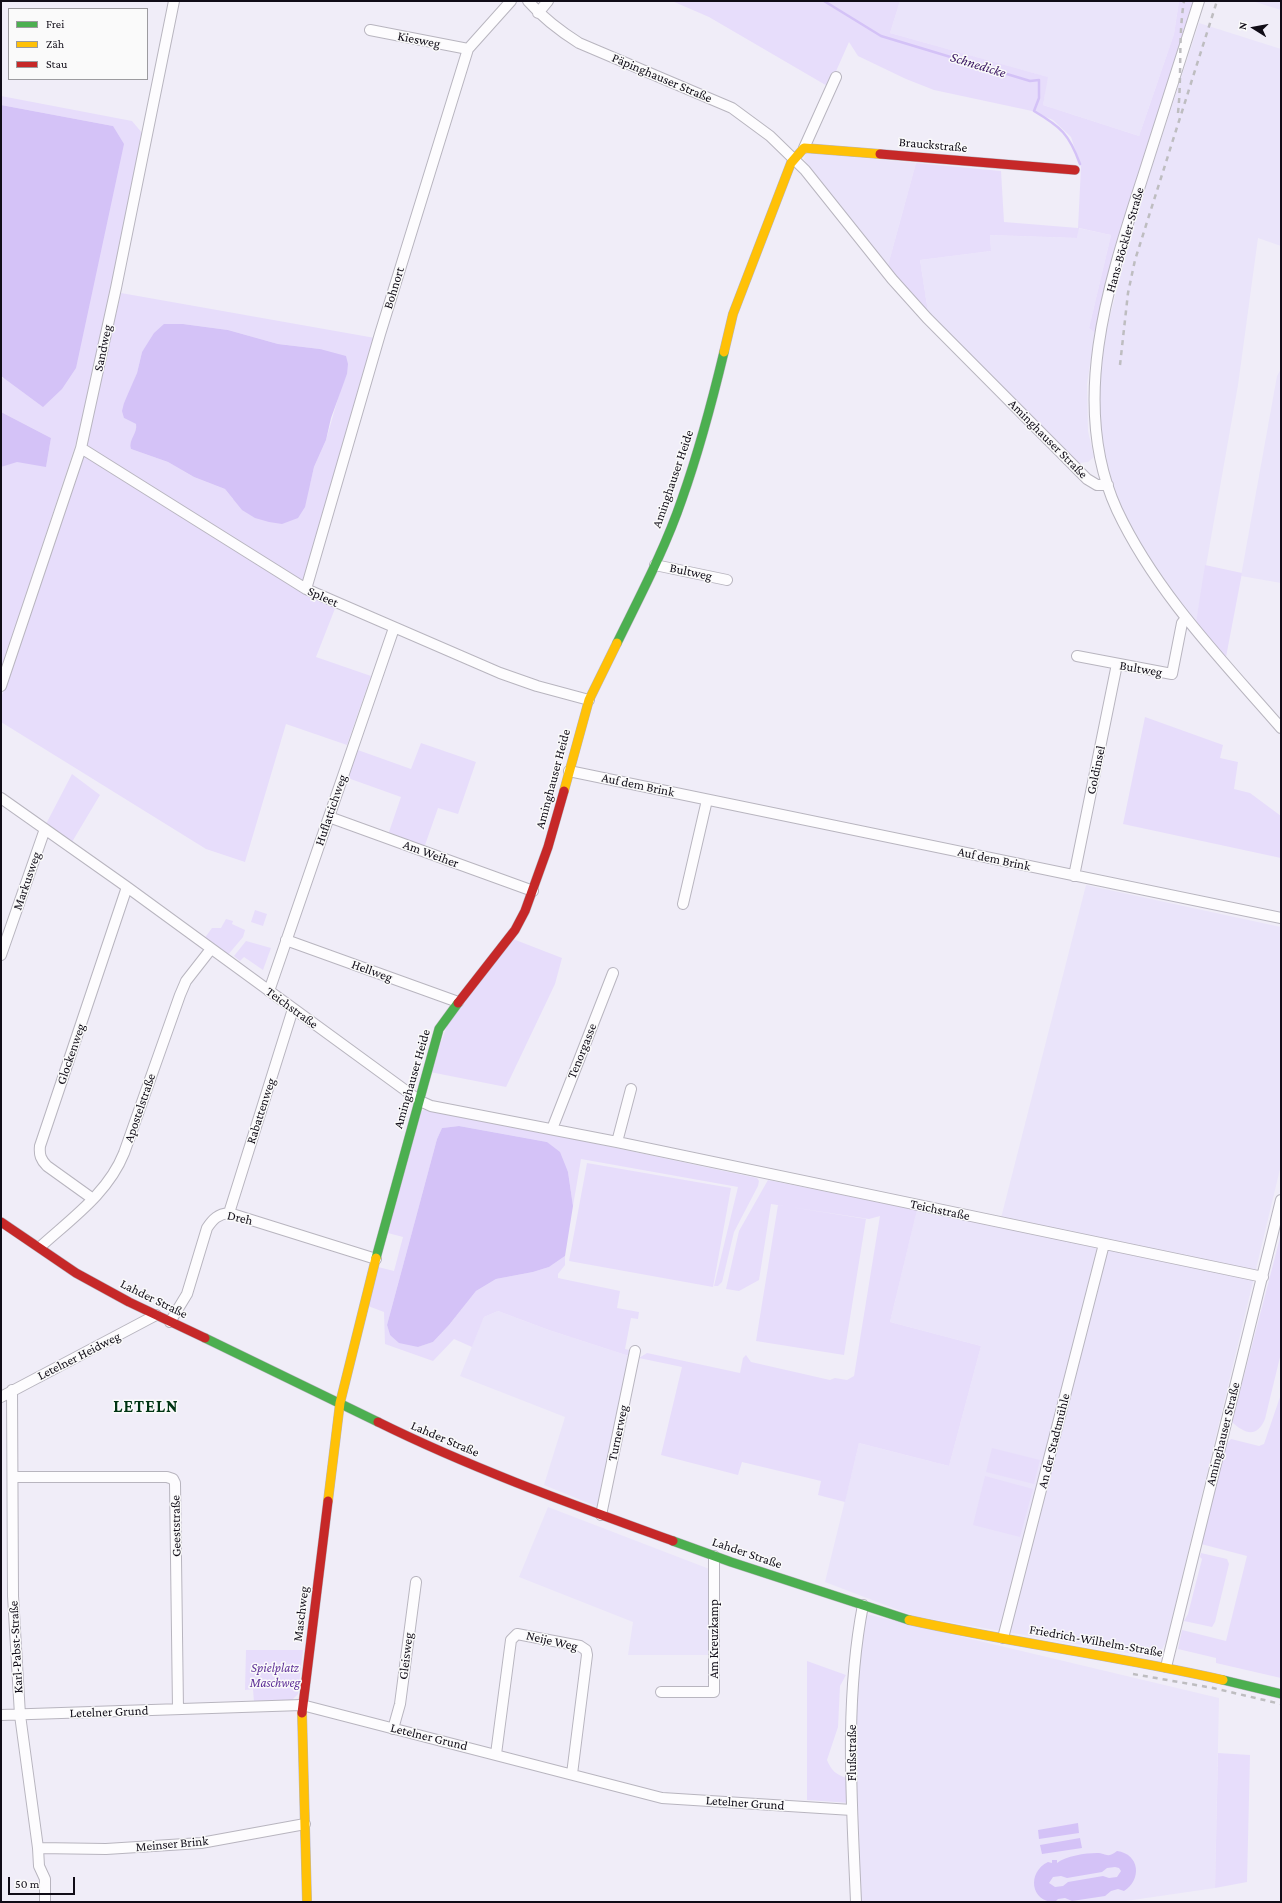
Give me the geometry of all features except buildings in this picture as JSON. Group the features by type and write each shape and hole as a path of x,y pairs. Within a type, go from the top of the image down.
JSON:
{"street":[{"name":"Sandweg","path":"1,686 81,448 116,288 174,1"},
{"name":"Bohnort","path":"306,590 380,334 468,49 511,1"},
{"name":"Päpinghauser Straße","path":"528,1 557,29 579,43 732,108 770,136 794,158"},
{"path":"538,12 548,1"},
{"name":"Hans-Böckler-Straße","path":"1108,485 1099,451 1094,405 1097,358 1107,301 1116,262 1199,1"},
{"name":"Kiesweg","path":"370,30 468,49"},
{"path":"794,158 804,148 836,77"},
{"name":"Brauckstraße","path":"804,148 1075,170"},
{"name":"Aminghauser Straße","path":"794,158 892,279 927,318 1087,479 1097,485 1108,485"},
{"name":"Aminghauser Heide","path":"340,1402 376,1259 439,1028 515,930 525,911 548,847 588,700 655,565 682,500 698,451 733,314 794,158"},
{"name":"Spleet","path":"81,448 306,590 500,673 537,686 588,700"},
{"path":"1108,485 1116,509 1136,547 1186,618 1281,728"},
{"name":"Bultweg","path":"655,565 727,580"},
{"name":"Bultweg","path":"1077,656 1172,674 1182,623 1186,618"},
{"name":"Huflattichweg","path":"269,991 394,628"},
{"name":"Goldinsel","path":"1074,876 1117,664"},
{"name":"Auf dem Brink","path":"569,771 1281,918"},
{"name":"Teichstraße","path":"1,798 127,887 420,1101 431,1106 617,1142 1263,1277"},
{"path":"683,904 707,800"},
{"name":"Am Weiher","path":"329,817 533,891"},
{"name":"Markusweg","path":"1,955 44,829"},
{"name":"Glockenweg","path":"94,1199 47,1166 41,1160 40,1146 127,887"},
{"name":"Hellweg","path":"286,940 458,1002"},
{"name":"Apostelstraße","path":"40,1247 94,1199 114,1175 120,1164 186,981 211,949"},
{"name":"Tenorgasse","path":"552,1130 613,973"},
{"name":"Rabattenweg","path":"229,1213 293,1009"},
{"path":"617,1142 631,1089"},
{"name":"Aminghauser Straße","path":"1166,1667 1281,1200"},
{"name":"Dreh","path":"170,1322 187,1294 207,1228 212,1220 220,1214 229,1213 376,1259"},
{"name":"Lahder Straße","path":"1,1222 40,1247 76,1273 97,1285 170,1322 340,1402 415,1440 496,1474 601,1515 714,1556 906,1619"},
{"name":"An der Stadtmühle","path":"1004,1638 1104,1244"},
{"name":"Letelner Heidweg","path":"1,1396 156,1315"},
{"name":"Turnerweg","path":"601,1515 635,1351"},
{"name":"Karl-Pabst-Straße","path":"12,1390 13,1596 20,1715 38,1848 39,1866 45,1879 45,1902"},
{"name":"Maschweg","path":"307,1902 302,1705 340,1402"},
{"name":"Geeststraße","path":"13,1477 167,1477 172,1479 175,1483 178,1709"},
{"name":"Am Kreuzkamp","path":"661,1692 714,1692 714,1556"},
{"name":"Gleisweg","path":"393,1729 400,1704 416,1582"},
{"name":"Flußstraße","path":"856,1902 852,1810 852,1682 856,1642 863,1606"},
{"name":"Friedrich-Wilhelm-Straße","path":"906,1619 1166,1667 1281,1694"},
{"name":"Neije Weg","path":"496,1754 511,1640 513,1636 517,1634 580,1646 586,1650 587,1655 572,1774"},
{"name":"Letelner Grund","path":"1,1715 302,1705 662,1798 852,1810"},
{"name":"Meinser Brink","path":"38,1848 106,1849 201,1843 305,1824"}],"shaded area":[{"path":"900,1 1179,1 1174,34 1139,136 1043,105 1047,77 890,33"},
{"path":"1252,1 1281,1 1281,10"},
{"path":"1199,23 1281,49 1281,246 1258,238 1238,385 1194,634 1115,507 1100,462 1098,392 1103,343 1136,216"},
{"path":"1,105 113,126 124,144 76,368 62,389 43,407 1,376"},
{"path":"806,153 916,163 887,269 811,170 804,159"},
{"path":"1078,228 1111,235 1089,328 1095,333 1087,384 1088,431 1094,457 1088,462 1079,463 1068,455 928,312 920,260 991,251 990,235 1077,238"},
{"path":"164,324 183,324 228,330 278,344 320,349 346,356 348,364 347,374 331,418 326,440 314,467 305,507 298,518 282,524 255,518 242,510 225,489 194,477 168,462 131,449 130,446 136,430 136,424 124,418 122,411 124,403 137,373 142,352 154,333"},
{"path":"1281,369 1281,583 1241,576 1277,376"},
{"path":"1,412 51,438 46,467 17,462 1,467"},
{"path":"1086,885 1281,927 1281,1165 1167,1640 1160,1653 1151,1657 914,1616 825,1582 859,1443 949,1466 981,1346 890,1322 918,1205 1001,1218"},
{"path":"459,1126 547,1142 560,1152 568,1172 573,1206 565,1256 549,1267 533,1272 496,1279 476,1291 449,1325 433,1342 418,1347 399,1343 390,1335 387,1325 437,1139 442,1128"},
{"path":"498,1311 549,1330 629,1356 598,1507 544,1485 565,1417 460,1376 484,1317"},
{"path":"548,1507 712,1570 712,1655 628,1655 633,1622 519,1577"},
{"path":"862,1613 1219,1698 1215,1888 1119,1902 860,1902 854,1812 854,1697"},
{"path":"1078,1823 1079,1833 1039,1839 1038,1830"},
{"path":"1080,1838 1082,1848 1042,1854 1040,1845"},
{"path":"1117,1851 1125,1853 1130,1857 1136,1868 1134,1881 1124,1891 1118,1889 1111,1891 1105,1896 1072,1901 1065,1898 1058,1899 1055,1902 1047,1901 1040,1897 1036,1892 1034,1879 1041,1867 1048,1862 1052,1863 1052,1860 1057,1860 1057,1863 1065,1858 1081,1854 1100,1853 1111,1855","holes":["1107,1868 1119,1868 1121,1871 1117,1877 1109,1878 1103,1876 1068,1882 1063,1886 1055,1887 1049,1883 1053,1877 1061,1876 1067,1878 1102,1872"]}],"green space":[{"path":"672,1 900,1 890,33 1048,77 1043,105 1139,136 1174,34 1179,1 1195,1 1115,251 1095,333 1089,328 1111,235 1079,228 1077,238 990,235 991,251 920,260 928,312 887,269 916,163 1001,171 1004,222 1078,228 1081,167 1071,137 1053,120 1032,111 934,90 906,79 858,56 849,42 829,87 709,17"},
{"path":"1,96 132,121 143,134 81,428 1,670 1,467 17,461 46,466 51,438 1,412 1,376 3,379 113,126 1,105"},
{"path":"121,293 375,338 305,579 297,581 85,447","holes":["183,324 228,330 278,344 320,349 347,374 341,388 326,440 314,467 310,484 233,499 225,489 194,477 168,462 131,449 137,428 136,424 124,418 124,403 137,373 142,352 146,347"]},
{"path":"83,454 304,594 336,606 316,657 371,676 347,745 286,724 245,862 206,849 1,722 1,698"},
{"path":"1205,565 1242,573 1226,657 1196,622"},
{"path":"1145,717 1223,745 1220,758 1238,762 1234,789 1250,793 1281,816 1281,858 1123,824"},
{"path":"421,743 476,762 458,814 438,808 424,848 388,835 401,797 345,777 355,749 411,769"},
{"path":"72,774 100,795 72,842 46,824"},
{"path":"255,910 267,914 263,926 251,922"},
{"path":"226,919 233,921 232,924 245,930 243,937 227,956 204,939 212,928 221,928"},
{"path":"513,939 562,958 555,984 506,1087 430,1072 448,1023"},
{"path":"246,941 271,948 263,970 244,957 240,961 234,956"},
{"path":"428,1108 757,1178 759,1181 758,1186 734,1232 722,1282 718,1286 714,1286 738,1187 581,1159 573,1206 568,1172 547,1142 459,1126 442,1128 437,1139 387,1325 390,1335 418,1347 433,1342 449,1325 476,1291 496,1279 533,1272 549,1267 565,1256 565,1265 558,1274 558,1278 620,1291 617,1308 639,1312 638,1319 631,1318 625,1349 629,1350 629,1356 549,1330 498,1311 484,1317 472,1347 454,1339 433,1361 385,1344 384,1312 368,1306 378,1267 394,1271 403,1237 388,1233 420,1112"},
{"path":"587,1163 731,1188 713,1287 569,1261"},
{"path":"768,1180 917,1210 890,1322 981,1346 949,1466 859,1443 845,1502 818,1495 821,1481 742,1462 738,1475 661,1455 682,1367 639,1358 647,1353 740,1373 743,1358 746,1355 751,1362 830,1380 835,1378 847,1380 854,1376 880,1216 869,1219 771,1204 759,1280 739,1291 726,1289 739,1231"},
{"path":"778,1205 866,1219 844,1355 756,1341"},
{"path":"1281,1234 1281,1353 1265,1419 1258,1429 1250,1432 1242,1429 1232,1422"},
{"path":"1281,1394 1281,1678 1216,1663 1216,1658 1178,1649 1182,1630 1226,1641 1247,1556 1201,1544 1225,1446 1231,1439 1259,1446 1264,1444"},
{"path":"992,1448 1040,1460 1034,1484 986,1472"},
{"path":"985,1476 1033,1489 1020,1537 973,1525"},
{"path":"1201,1553 1227,1559 1229,1564 1215,1622 1212,1627 1184,1621 1188,1614 1202,1559 1200,1557"},
{"name":"Spielplatz Maschweg","path":"246,1650 303,1650 298,1694 292,1700 254,1703 253,1689 245,1690"},
{"path":"807,1661 846,1675 840,1686 838,1727 827,1760 834,1772 847,1778 850,1803 807,1800"},
{"path":"1218,1753 1250,1755 1247,1882 1215,1888"}],"waterway":[{"name":"Schnedicke","path":"824,1 881,36 1030,81 1039,80 1039,98 1034,111 1063,132 1072,145 1080,164"}],"railway":[{"path":"1178,113 1181,29 1184,1"},
{"path":"1120,365 1128,293 1135,260 1217,1"},
{"path":"1133,1674 1213,1688 1281,1704"}],"traffic: fast":[{"path":"617,643 652,572 675,518 700,445 724,352"},
{"path":"376,1258 439,1029 458,1003"},
{"path":"205,1338 378,1422"},
{"path":"673,1541 731,1562 909,1620"},
{"path":"1223,1680 1281,1694"}],"traffic: slow":[{"path":"724,352 733,314 791,163 804,148 880,154"},
{"path":"564,791 589,700 617,643"},
{"path":"328,1501 340,1403 376,1258"},
{"path":"909,1620 987,1636 1184,1671 1223,1680"},
{"path":"302,1713 307,1902"}],"traffic: jam":[{"path":"880,154 1075,170"},
{"path":"458,1003 515,930 525,911 548,847 564,791"},
{"path":"1,1222 76,1273 129,1302 205,1338"},
{"path":"378,1422 487,1471 673,1541"},
{"path":"302,1713 328,1501"}],"district":[{"name":"LETELN","path":"146,1407"}]}
